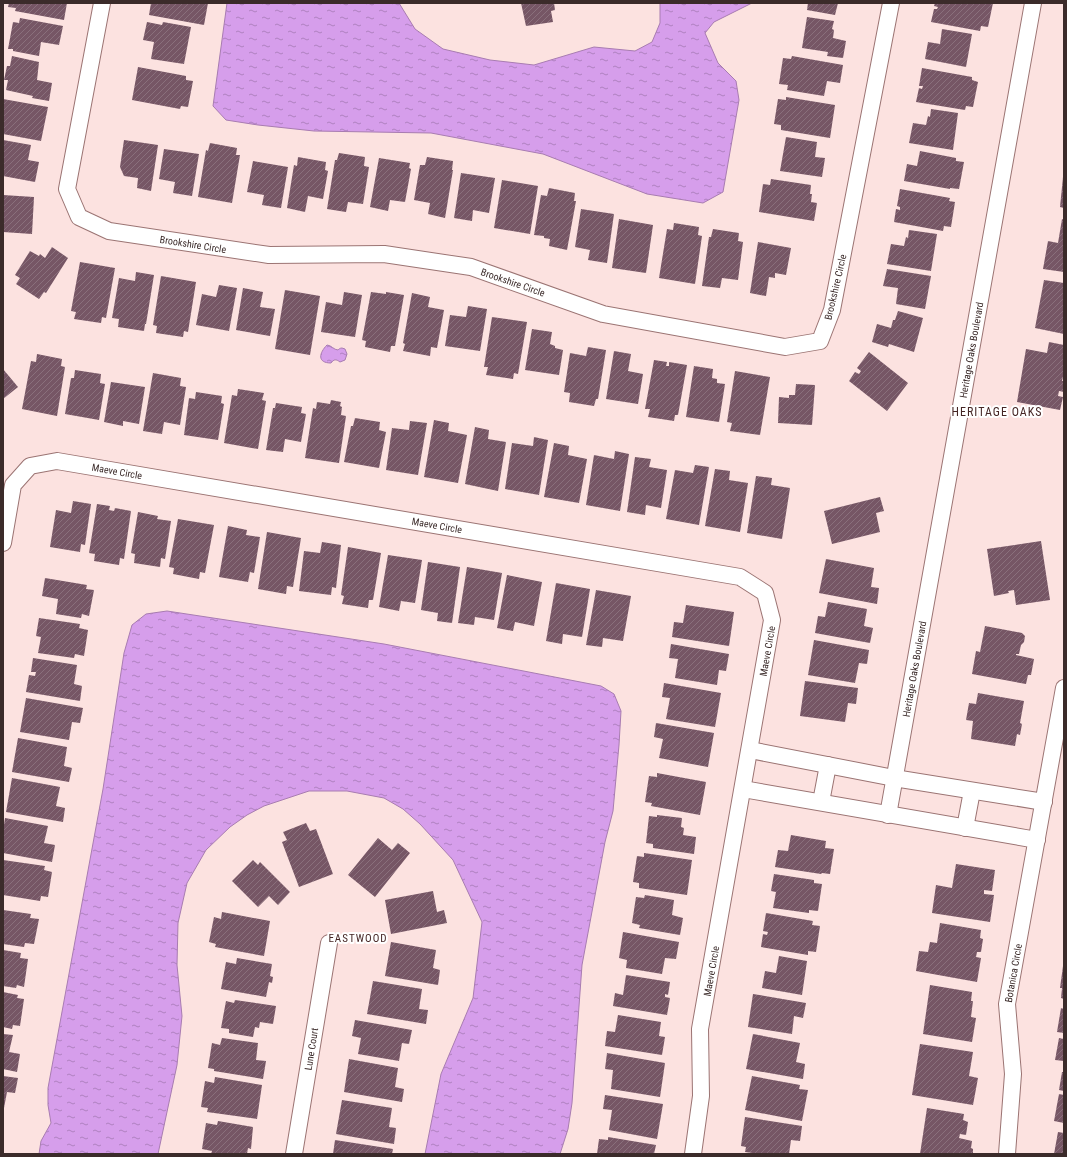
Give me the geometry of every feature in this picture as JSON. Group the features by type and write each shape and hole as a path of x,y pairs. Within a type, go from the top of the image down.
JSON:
{"street":[{"name":"Brookshire Circle","path":"102,3 67,189 79,217 109,231 269,255 384,254 471,267 603,314 785,347 820,341 832,310 891,3"},
{"name":"Heritage Oaks Boulevard","path":"888,815 1032,3"},
{"name":"Maeve Circle","path":"3,543 13,485 30,466 57,461 740,577 765,593 772,620 700,1029 701,1096 693,1154"},
{"name":"Botanica Circle","path":"1007,1154 1013,1074 1007,1004 1064,688"},
{"path":"750,750 894,778 1044,802"},
{"path":"821,802 828,765"},
{"path":"743,789 1037,840"},
{"path":"965,828 972,791"},
{"name":"Lune Court","path":"294,1154 329,943"}],"water":[{"path":"227,3 399,3 415,29 443,49 490,60 534,65 594,47 635,51 652,42 660,23 660,3 752,3 714,22 705,33 718,63 736,81 739,100 723,192 703,203 647,194 543,154 431,133 314,131 226,120 213,106"},
{"path":"327,345 337,350 341,348 345,349 347,354 345,360 340,362 335,360 331,363 326,363 323,361 321,359 321,354"},
{"path":"167,611 384,644 601,686 614,694 621,711 613,811 605,842 582,965 572,1103 568,1129 560,1154 425,1154 441,1074 473,998 482,922 453,860 420,824 403,809 384,798 347,791 309,791 264,806 247,815 230,827 206,850 187,883 178,923 177,965 182,1016 177,1065 158,1154 39,1154 41,1141 51,1123 48,1105 48,1088 103,789 124,653 132,625 146,614"}],"building":[{"path":"9,3 67,3 64,20 15,11 16,8 8,7"},
{"path":"151,3 208,3 204,25 149,15"},
{"path":"521,3 554,3 555,10 551,11 553,22 526,26"},
{"path":"808,3 838,3 835,15 807,10"},
{"path":"935,3 993,3 988,27 981,26 980,31 931,22 934,9 937,9 938,7 934,6"},
{"path":"807,17 834,21 832,29 834,30 833,38 846,41 843,58 827,56 828,52 802,48"},
{"path":"20,18 63,26 59,45 41,42 39,56 8,49 13,22 19,23"},
{"path":"147,22 162,25 163,22 191,27 184,64 151,59 154,42 143,40"},
{"path":"942,29 972,34 966,67 925,59 928,42 940,44"},
{"path":"12,56 39,62 37,80 52,83 49,101 32,98 33,96 6,90 8,80 4,80 7,66 10,66"},
{"path":"792,56 843,65 840,83 827,81 824,96 787,90 788,85 779,84 783,58 791,59"},
{"path":"138,67 186,76 186,80 193,81 188,107 181,106 180,109 132,100"},
{"path":"922,68 972,77 972,80 978,82 973,107 966,106 965,110 916,102 919,88 922,89 923,86 919,86"},
{"path":"786,97 835,105 830,138 781,130 781,125 774,124 778,99 786,100"},
{"path":"3,99 48,107 41,141 3,134"},
{"path":"931,109 958,113 953,150 909,143 913,123 926,125 928,116 930,117"},
{"path":"786,137 817,142 815,157 825,158 822,177 780,171"},
{"path":"3,140 31,145 28,160 39,162 35,182 3,176"},
{"path":"124,140 158,145 151,191 137,188 138,178 124,176 120,167"},
{"path":"210,143 237,148 236,155 240,155 232,203 198,197 206,150 208,151"},
{"path":"164,149 199,154 192,196 173,193 175,182 159,179"},
{"path":"920,151 956,158 956,161 964,162 959,189 950,189 904,181 907,164 917,166"},
{"path":"339,153 365,157 364,166 369,167 363,204 348,202 346,212 327,209 335,160 337,160"},
{"path":"298,157 326,162 325,170 328,171 323,199 308,196 305,212 287,208 294,165 297,166"},
{"path":"427,157 453,161 453,170 445,218 428,214 430,203 414,200 420,165 425,165"},
{"path":"379,158 410,163 409,168 411,169 405,202 390,200 388,211 370,207"},
{"path":"253,161 288,167 281,208 262,205 264,195 247,192"},
{"path":"461,173 495,178 489,213 473,210 472,221 454,218"},
{"path":"1064,177 1064,208 1060,207"},
{"path":"771,179 811,185 811,202 817,203 814,221 759,212 763,184 770,185"},
{"path":"502,180 538,186 530,234 494,228"},
{"path":"549,188 575,193 574,201 576,201 567,250 549,246 550,239 544,238 544,236 534,235 541,195 547,196"},
{"path":"900,189 950,198 949,201 955,202 951,227 944,226 943,231 894,222 896,209 900,210 900,207 897,206"},
{"path":"3,195 34,197 32,234 3,232"},
{"path":"581,209 614,214 607,263 588,260 590,250 575,247"},
{"path":"619,219 653,225 646,273 612,268"},
{"path":"1062,219 1064,220 1064,272 1043,269 1048,241 1058,243"},
{"path":"674,223 699,227 698,235 702,236 695,284 659,278 667,229 673,230"},
{"path":"713,229 739,233 738,241 743,242 738,280 722,278 720,288 702,286 709,237 711,237"},
{"path":"909,230 937,234 931,271 887,264 891,244 904,246 906,237 908,238"},
{"path":"758,242 791,248 786,275 775,273 775,278 769,277 766,296 750,293"},
{"path":"52,247 68,258 46,293 44,292 39,299 16,284 20,278 15,275 30,251 39,256 40,254 45,258"},
{"path":"80,262 115,268 106,318 102,317 101,323 74,319 76,312 71,311"},
{"path":"887,269 931,276 925,309 896,304 898,288 883,286"},
{"path":"136,272 154,275 144,331 118,327 119,319 112,318 119,278 135,281"},
{"path":"161,276 196,282 188,332 184,331 183,337 156,333 157,326 153,325"},
{"path":"1044,280 1064,283 1064,334 1035,328"},
{"path":"219,285 237,288 229,331 196,325 202,294 216,297"},
{"path":"243,288 263,292 260,307 275,309 270,336 236,330"},
{"path":"285,290 320,296 310,355 275,349"},
{"path":"344,292 362,295 355,337 321,332 326,302 342,305"},
{"path":"371,292 386,294 386,292 404,295 395,346 391,346 390,352 365,347 366,341 362,340"},
{"path":"412,293 430,297 428,307 444,310 437,348 431,347 430,356 403,351 405,344 403,343"},
{"path":"468,306 487,309 480,351 445,346 450,315 466,317"},
{"path":"898,311 923,318 914,352 889,344 888,347 872,342 877,324 891,328"},
{"path":"492,317 527,322 518,374 514,373 513,379 486,375 488,367 484,367"},
{"path":"532,329 552,332 550,344 555,346 555,348 563,350 559,375 525,370"},
{"path":"1049,342 1064,345 1064,377 1062,381 1064,381 1064,392 1059,391 1058,396 1063,397 1060,410 1017,402 1026,349 1047,353"},
{"path":"588,347 606,350 598,399 596,399 594,406 569,402 570,393 564,392 570,353 586,356"},
{"path":"614,351 631,354 628,371 643,374 638,404 606,399"},
{"path":"869,352 908,383 887,411 849,381 855,372 859,374 861,371 857,368"},
{"path":"37,354 62,359 61,366 65,367 57,416 22,409 31,361 36,362"},
{"path":"654,360 667,362 666,366 669,366 669,362 687,365 678,415 675,415 674,421 648,417 650,409 645,409"},
{"path":"694,366 713,369 712,378 717,379 717,383 725,384 719,422 686,417"},
{"path":"3,369 18,387 3,399"},
{"path":"75,370 101,374 100,383 105,384 99,420 65,414 71,378 74,378"},
{"path":"735,371 770,377 760,435 730,431 732,423 727,422"},
{"path":"153,373 181,378 180,386 186,387 180,425 164,422 162,434 143,431"},
{"path":"111,382 145,387 139,424 123,421 123,426 104,422"},
{"path":"796,384 815,385 812,425 778,423 779,397 789,398 789,395 795,395"},
{"path":"238,389 264,393 262,400 266,401 258,449 224,443 232,395 237,396"},
{"path":"196,392 222,396 221,403 224,404 218,440 184,435 189,398 195,399"},
{"path":"331,400 341,402 341,415 346,416 339,463 305,458 313,408 316,409 317,402 330,404"},
{"path":"276,403 302,407 301,413 306,414 301,442 285,439 283,452 266,450 273,408 275,408"},
{"path":"355,418 380,422 379,430 386,432 379,468 344,462 351,426 353,426"},
{"path":"434,420 449,423 448,431 467,435 458,483 424,477"},
{"path":"410,421 427,423 418,475 386,470 392,428 409,430"},
{"path":"475,427 489,430 488,439 506,442 498,491 465,484"},
{"path":"534,437 548,440 539,495 505,489 512,443 533,446"},
{"path":"554,443 569,446 568,455 587,459 579,503 544,497"},
{"path":"615,451 629,454 620,511 586,505 594,455 614,459"},
{"path":"635,457 651,459 649,467 667,470 661,508 646,505 645,515 627,512"},
{"path":"695,465 709,467 699,525 666,519 675,470 693,473"},
{"path":"715,469 730,471 729,480 748,483 740,532 705,526"},
{"path":"756,476 772,478 771,485 790,488 782,539 747,533"},
{"path":"880,497 884,511 876,513 880,532 832,544 824,511"},
{"path":"73,501 91,504 85,545 81,544 80,552 50,547 56,510 71,513"},
{"path":"97,504 110,506 109,510 114,511 115,508 131,511 124,559 120,558 119,565 94,561 95,554 89,553"},
{"path":"138,512 158,516 157,519 171,521 165,559 161,558 160,567 134,563 135,554 131,553"},
{"path":"178,519 214,525 205,573 200,572 199,579 173,574 174,568 169,567"},
{"path":"228,526 247,530 246,535 260,537 254,573 250,572 248,582 219,577"},
{"path":"267,532 301,538 293,587 287,586 286,594 258,589"},
{"path":"1041,541 1050,600 1016,605 1014,590 1008,591 1009,593 994,596 987,549"},
{"path":"322,542 341,545 336,588 332,587 331,595 299,591 304,551 320,553"},
{"path":"348,547 381,553 373,600 369,600 368,608 342,604 344,596 341,595"},
{"path":"388,555 422,560 415,603 401,601 399,611 379,607"},
{"path":"826,559 874,568 871,587 879,588 877,604 819,593"},
{"path":"428,562 460,567 452,623 437,621 438,613 421,610"},
{"path":"467,567 502,573 494,620 475,617 474,625 458,623"},
{"path":"507,575 542,582 534,626 515,622 513,631 497,628"},
{"path":"45,578 87,585 86,589 94,590 89,616 82,614 81,618 56,614 58,599 42,596"},
{"path":"556,583 590,589 582,637 563,634 562,644 546,641"},
{"path":"596,590 631,596 623,641 603,638 602,647 586,645"},
{"path":"828,602 867,609 864,626 873,628 870,643 815,633 818,616 825,617"},
{"path":"686,605 734,612 729,646 672,637 674,622 683,623"},
{"path":"39,618 80,624 79,628 88,630 84,656 75,654 74,658 38,653 41,637 36,636"},
{"path":"985,626 1022,633 1025,636 1019,654 1016,655 1034,659 1031,675 1028,675 1026,684 972,674 976,651 980,652"},
{"path":"814,640 869,650 867,664 859,663 855,683 808,675"},
{"path":"671,644 729,654 726,671 719,670 717,685 675,678 678,659 669,658"},
{"path":"33,658 77,665 74,684 82,686 80,701 26,692 29,675 35,676 36,672 31,672"},
{"path":"805,681 858,688 856,704 848,703 845,722 800,716"},
{"path":"664,683 721,693 715,727 666,719 670,698 662,697"},
{"path":"978,693 1024,701 1020,723 1022,724 1020,735 1017,734 1015,746 971,739 973,721 966,720 969,703 976,704"},
{"path":"26,698 83,708 80,723 72,722 69,740 20,732"},
{"path":"656,723 714,733 708,767 659,758 663,739 654,737"},
{"path":"18,738 67,747 64,766 72,768 69,782 12,772"},
{"path":"657,773 706,782 700,815 651,806 652,803 645,802 649,776 657,777"},
{"path":"12,778 60,787 56,806 65,808 63,822 6,812"},
{"path":"657,815 682,818 681,827 684,828 683,835 696,837 694,854 653,848 653,844 646,843 649,816 657,817"},
{"path":"5,818 48,826 44,843 55,845 52,862 3,853 3,831"},
{"path":"306,823 310,831 316,829 333,874 299,887 282,842 287,840 283,832"},
{"path":"791,835 826,841 825,848 834,849 830,874 775,867 778,850 788,851"},
{"path":"378,838 392,850 398,843 410,853 375,897 348,875"},
{"path":"644,853 692,860 687,895 639,888 639,883 633,882 637,856 644,857"},
{"path":"3,860 45,866 44,870 52,872 48,897 41,896 40,901 3,895"},
{"path":"253,860 258,865 260,862 290,892 278,905 269,896 258,907 232,881"},
{"path":"956,864 995,870 992,891 984,890 984,894 994,895 990,922 932,913 936,885 952,888"},
{"path":"774,874 814,880 814,883 822,884 818,911 809,910 809,913 773,908 776,892 771,891"},
{"path":"433,891 437,912 444,910 447,923 391,934 385,900"},
{"path":"645,895 674,900 672,915 683,918 680,935 639,928 640,925 632,923 636,897 644,898"},
{"path":"3,910 31,914 30,918 39,919 34,944 25,943 24,947 3,944"},
{"path":"222,912 270,921 264,956 215,947 216,944 209,942 214,917 221,919"},
{"path":"766,913 813,921 812,925 820,926 816,952 808,951 808,955 761,947 763,934 767,935 768,932 763,931"},
{"path":"940,923 981,930 980,938 983,939 981,952 977,952 976,957 981,958 977,982 916,971 919,951 928,952 930,942 937,943"},
{"path":"623,932 679,942 676,959 665,958 662,974 626,968 627,960 619,958"},
{"path":"391,942 436,950 433,968 440,970 438,985 385,976"},
{"path":"3,950 21,953 20,958 28,959 24,987 17,985 16,988 3,986"},
{"path":"779,956 807,961 802,995 762,988 765,971 776,973"},
{"path":"237,958 272,964 270,976 273,977 272,983 269,982 266,997 221,989 226,962 236,964"},
{"path":"1063,966 1064,999 1061,998 1062,988 1060,988"},
{"path":"626,975 670,982 668,995 665,994 665,997 670,998 667,1015 613,1006 615,993 623,995"},
{"path":"373,981 422,989 419,1009 428,1010 426,1024 367,1014"},
{"path":"930,985 972,992 971,1001 973,1001 971,1017 976,1018 972,1042 923,1034"},
{"path":"3,992 18,995 17,998 24,999 20,1026 13,1025 12,1029 3,1027"},
{"path":"753,994 806,1003 803,1018 794,1016 792,1034 748,1027"},
{"path":"235,1000 276,1006 273,1024 260,1022 259,1028 255,1027 253,1037 229,1033 229,1029 221,1028 226,1001 234,1003"},
{"path":"1061,1008 1064,1009 1064,1033 1057,1032"},
{"path":"618,1015 661,1022 659,1036 665,1037 662,1055 605,1046 607,1031 615,1032"},
{"path":"355,1020 412,1030 409,1044 402,1043 399,1061 358,1054 361,1038 352,1036"},
{"path":"3,1034 13,1035 9,1052 20,1054 17,1072 3,1069"},
{"path":"753,1034 800,1043 796,1062 805,1064 803,1079 746,1069"},
{"path":"222,1038 258,1043 256,1060 266,1061 263,1079 214,1071 214,1069 208,1068 212,1043 220,1045"},
{"path":"1059,1038 1064,1039 1064,1061 1055,1060"},
{"path":"920,1044 973,1052 969,1076 978,1078 973,1105 912,1095"},
{"path":"607,1053 665,1063 660,1097 611,1089 613,1070 605,1069"},
{"path":"349,1059 398,1068 395,1087 404,1089 402,1102 344,1092"},
{"path":"1062,1072 1064,1072 1064,1091 1059,1090"},
{"path":"3,1076 18,1078 15,1093 7,1092 4,1108"},
{"path":"752,1076 800,1085 799,1089 808,1090 802,1121 745,1110"},
{"path":"215,1077 262,1085 257,1119 207,1112 208,1108 201,1107 205,1081 214,1083"},
{"path":"1059,1094 1064,1095 1064,1123 1054,1121"},
{"path":"605,1095 663,1104 657,1139 609,1130 612,1110 603,1109"},
{"path":"342,1100 392,1108 389,1127 396,1128 394,1144 336,1134"},
{"path":"927,1108 964,1114 963,1120 968,1122 966,1135 960,1134 959,1138 972,1141 971,1148 973,1149 973,1154 920,1154"},
{"path":"745,1117 802,1126 800,1141 791,1140 789,1154 760,1154 745,1152 746,1147 741,1146"},
{"path":"218,1121 253,1127 251,1149 248,1148 247,1154 211,1154 212,1151 202,1149 206,1123 217,1125"},
{"path":"1058,1132 1064,1133 1064,1154 1054,1154"},
{"path":"608,1137 656,1145 654,1154 597,1154 599,1139 608,1140"},
{"path":"335,1140 393,1149 392,1154 333,1154"}],"district":[{"name":"HERITAGE OAKS","path":"997,412"},
{"name":"EASTWOOD","path":"358,938"}]}
